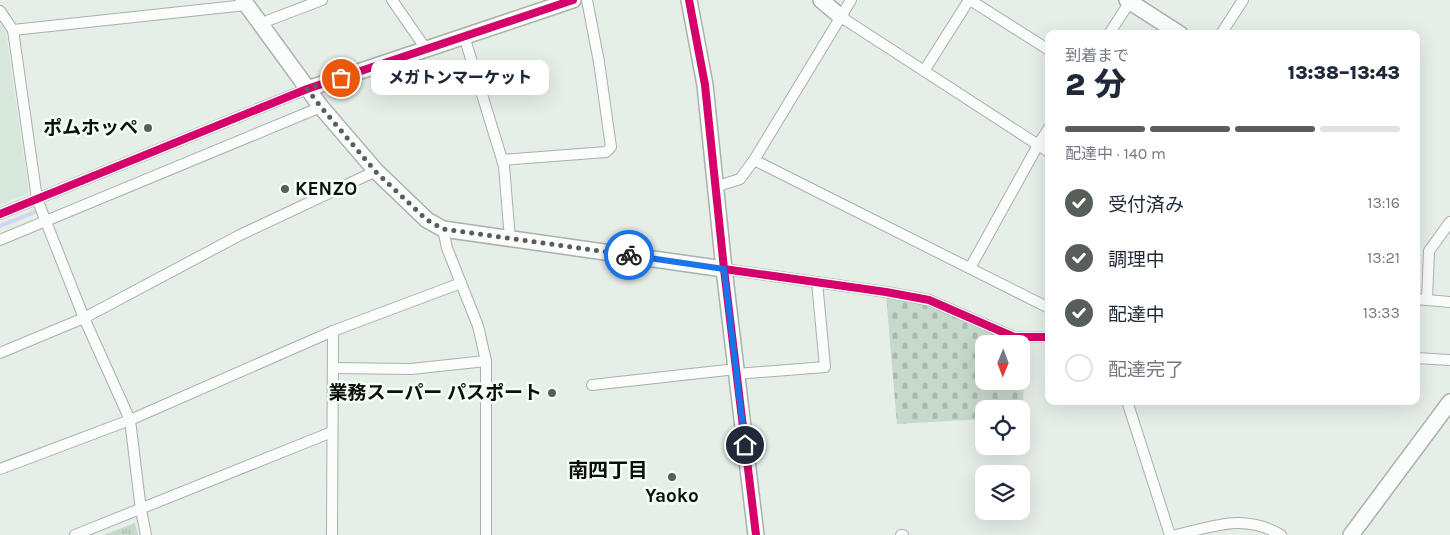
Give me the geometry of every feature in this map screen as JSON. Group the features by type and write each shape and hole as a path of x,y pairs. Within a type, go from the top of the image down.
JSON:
{"main road":[{"path":"307,89 573,0"},
{"path":"689,0 705,85 724,269 756,535"},
{"path":"821,0 841,17"},
{"path":"1129,1 1174,30"},
{"path":"244,2 307,89 376,172 427,220 443,229 724,269"},
{"path":"1351,535 1450,402"}],"street":[{"path":"260,24 322,0"},
{"path":"392,0 426,49"},
{"path":"502,160 606,152 611,147 599,62 587,0"},
{"path":"715,187 740,179 754,160 852,0"},
{"path":"924,70 970,0 1045,47"},
{"path":"1223,30 1243,0"},
{"path":"1111,30 1129,1"},
{"path":"12,30 244,2"},
{"path":"0,11 12,30 37,199 84,318 130,420 141,510 146,535"},
{"path":"841,17 1045,149"},
{"path":"464,36 504,166 510,238"},
{"path":"0,214 307,89"},
{"path":"0,240 321,107"},
{"path":"970,268 1045,134"},
{"path":"754,160 1045,306"},
{"path":"0,353 84,318 240,235 376,172"},
{"path":"1428,300 1429,251 1450,222"},
{"path":"443,229 447,248 478,326 486,361 486,535"},
{"path":"724,269 929,300 1014,337 1045,337"},
{"path":"592,384 825,367 817,282"},
{"path":"0,469 130,420 334,331 461,283"},
{"path":"1420,299 1450,302"},
{"path":"332,535 334,331"},
{"path":"1420,358 1450,360"},
{"path":"333,368 411,369 486,361"},
{"path":"1129,405 1170,535"},
{"path":"75,535 332,432"},
{"path":"1176,535 1228,522 1251,524 1281,535"}],"shaded area":[{"path":"0,24 6,32 29,193 0,205"}],"green space":[{"path":"886,295 927,305 996,335 975,335 975,390 1024,390 1023,400 975,400 975,420 897,424"},
{"path":"135,523 138,535 104,535"}],"waterway":[{"path":"0,226 35,212"}],"cycle path":[{"path":"0,214 307,89 573,0"},
{"path":"689,0 705,85 724,269 756,535"},
{"path":"724,269 929,300 1014,337 1045,337"}],"way so far":[{"path":"341,78 307,89 376,172 427,220 443,229 629,255"}],"place":[{"name":"メガトンマーケット","path":"341,78"},
{"name":"ポムホッペ","path":"148,128"},
{"name":"KENZO","path":"285,189"},
{"name":"業務スーパー パスポート","path":"552,393"},
{"name":"Yaoko","path":"672,477"}],"district":[{"name":"南四丁目","path":"608,470"}],"route":[{"path":"629,255 724,269 745,445"}]}
